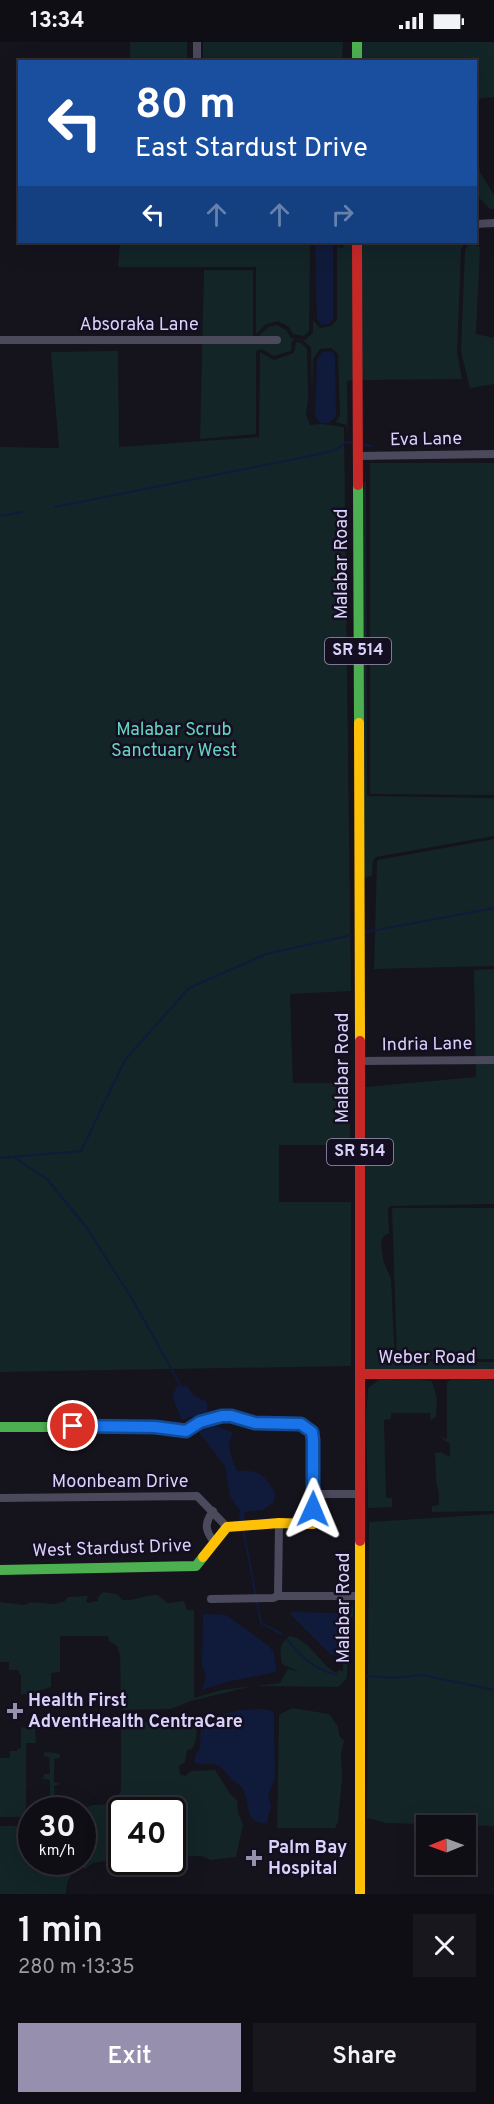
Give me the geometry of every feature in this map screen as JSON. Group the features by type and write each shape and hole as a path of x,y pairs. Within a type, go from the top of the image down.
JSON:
{"main road":[{"path":"357,42 357,60"},
{"name":"Malabar Road","path":"357,243 360,1894"},
{"name":"Weber Road","path":"360,1374 494,1374"},
{"path":"0,1426 143,1427 186,1431 197,1424 222,1416 231,1416 255,1423 295,1423 308,1427 312,1432 313,1440 313,1524 279,1523 227,1527"},
{"name":"West Stardust Drive","path":"0,1570 196,1566 227,1527"}],"street":[{"path":"197,42 197,60"},
{"path":"477,224 494,224"},
{"name":"Absoraka Lane","path":"0,340 278,340"},
{"name":"Eva Lane","path":"357,456 494,454"},
{"name":"Indria Lane","path":"360,1061 494,1060"},
{"path":"313,1494 361,1494"},
{"name":"Moonbeam Drive","path":"0,1498 197,1496 227,1527"},
{"path":"213,1511 206,1524 206,1531 214,1542"},
{"path":"278,1596 279,1523"},
{"path":"211,1599 360,1596"}],"green space":[{"path":"130,42 187,42 187,60 130,60"},
{"path":"203,42 343,42 342,60 203,60"},
{"path":"361,42 494,42 494,97 477,99 477,60 361,60"},
{"path":"477,151 480,172 494,195 494,209 490,209 477,196"},
{"path":"120,243 310,243 309,331 304,336 293,334 289,327 278,321 266,324 256,334 256,267 118,267"},
{"path":"344,243 353,243 353,380 347,381 348,440 347,425 335,422 340,416 338,354 331,348 320,349 313,359 312,397 311,348 303,340 295,339 292,341 291,351 274,356 261,349 256,351 256,434 200,439 204,270 253,270 253,336 258,337 268,327 277,325 286,330 291,338 305,340 313,333 313,320 320,328 331,326 337,320 337,247 343,248"},
{"path":"362,243 464,243 461,250 457,352 462,379 362,380"},
{"path":"468,243 480,247 476,334 494,338 494,384 470,388 461,352 465,250"},
{"name":"Malabar Scrub Sanctuary West","path":"296,342 301,343 307,349 306,415 310,425 344,427 351,991 290,994 293,1083 350,1083 350,1145 279,1145 279,1202 351,1202 351,1366 0,1372 0,447 59,448 51,352 118,351 119,447 259,437 260,352 274,360 294,353"},
{"path":"370,463 494,463 494,795 370,794"},
{"path":"366,475 367,796 494,798 494,836 376,857 373,860 372,876 363,878 362,502"},
{"path":"494,839 494,966 374,969 377,860"},
{"path":"494,969 494,1204 390,1206 388,1208 389,1233 381,1241 383,1260 391,1279 395,1361 494,1362 494,1370 365,1370 365,1087 476,1077 474,970"},
{"path":"392,1208 494,1208 494,1359 397,1359"},
{"path":"451,1379 494,1380 494,1511 432,1512 432,1506 439,1505 435,1453 441,1452 450,1457 450,1444 440,1437 447,1439 447,1383"},
{"path":"379,1380 432,1381 437,1399 436,1417 430,1420 430,1413 391,1413 391,1419 384,1420 386,1498 392,1498 392,1507 368,1508 366,1417 368,1388"},
{"path":"494,1514 494,1826 476,1826 476,1815 416,1815 416,1824 386,1823 367,1818 369,1522"},
{"path":"103,1592 117,1594 122,1600 158,1595 167,1603 184,1601 187,1610 194,1610 194,1698 221,1690 251,1686 191,1701 171,1709 124,1710 121,1708 120,1655 117,1646 109,1641 108,1636 60,1636 60,1672 51,1673 51,1687 39,1691 34,1706 28,1706 28,1696 34,1696 34,1691 21,1694 19,1670 9,1670 9,1662 0,1662 0,1602 24,1605 32,1602 54,1604 65,1601 68,1597 88,1596 86,1601 88,1603 98,1601 98,1597"},
{"path":"344,1603 353,1607 353,1617 348,1618 347,1678 338,1687 255,1686 280,1683 288,1669 299,1672 282,1664 281,1648 283,1642 290,1636 297,1638 310,1648 332,1671 338,1673 338,1670 343,1671"},
{"path":"292,1708 329,1714 338,1726 339,1735 344,1741 341,1754 342,1779 338,1822 335,1828 277,1828 279,1715"},
{"path":"188,1717 195,1723 196,1740 192,1749 187,1750 185,1762 179,1766 180,1774 185,1776 191,1771 215,1770 231,1795 237,1800 238,1812 243,1825 236,1857 211,1860 201,1856 186,1857 186,1797 117,1797 121,1791 121,1724 125,1721 166,1723"},
{"path":"21,1727 35,1729 36,1743 26,1743 26,1797 18,1797 18,1817 0,1817 0,1758 10,1758 10,1751 17,1751 21,1748"},
{"path":"45,1752 60,1755 60,1758 54,1759 54,1782 60,1783 54,1786 55,1797 50,1797 50,1780 43,1779 44,1774 50,1774 49,1757 43,1756"},
{"path":"108,1804 108,1860 96,1862 96,1805"},
{"path":"0,1826 18,1826 18,1875 71,1875 67,1883 66,1894 0,1894"}],"water":[{"path":"332,243 333,246 333,319 329,324 321,325 317,319 315,244"},
{"path":"331,351 335,355 336,416 329,423 320,423 315,416 317,359 322,352"},
{"path":"177,1386 187,1386 193,1395 207,1402 207,1412 182,1420 172,1397"},
{"path":"217,1426 233,1433 229,1447 237,1471 260,1474 275,1493 274,1502 263,1510 245,1512 244,1520 239,1521 240,1511 230,1496 225,1466 199,1433 201,1429"},
{"path":"291,1612 338,1613 338,1656 331,1655 291,1615"},
{"path":"203,1614 226,1615 268,1645 274,1653 276,1672 226,1682 202,1690 206,1677 202,1665"},
{"path":"265,1709 274,1712 275,1778 268,1795 271,1806 267,1823 259,1822 251,1817 243,1789 224,1770 216,1765 194,1762 200,1748 201,1723 204,1720 239,1710"}],"waterway":[{"path":"55,507 310,456 336,450 346,442 351,443"},
{"path":"364,445 372,446"},
{"path":"0,516 22,512"},
{"path":"366,932 494,908"},
{"path":"0,1158 81,1151 125,1060 189,988 266,954 352,935"},
{"path":"15,1158 47,1179 86,1227 131,1297 181,1386"},
{"path":"193,1415 196,1421"},
{"path":"243,1528 261,1623 282,1634"},
{"path":"287,1640 308,1662 336,1675"},
{"path":"367,1676 394,1678 422,1675 494,1690"}],"traffic: fast":[{"path":"357,42 357,60"},
{"path":"358,485 359,723"},
{"path":"0,1427 155,1427 186,1431 210,1419 225,1417 252,1422"},
{"path":"0,1570 196,1566 203,1557"}],"traffic: slow":[{"path":"359,723 360,1041"},
{"path":"203,1557 227,1527 279,1523 313,1524 313,1440 309,1432 296,1424 252,1422"},
{"path":"360,1541 360,1894"}],"traffic: jam":[{"path":"357,243 358,485"},
{"path":"360,1041 360,1541"},
{"path":"360,1374 494,1374"}],"place":[{"name":"Health First AdventHealth CentraCare","path":"15,1711"},
{"name":"Palm Bay Hospital","path":"254,1858"}],"route":[{"path":"73,1426 155,1427 186,1431 200,1422 222,1416 231,1416 255,1423 301,1424 312,1432 313,1509"}]}
